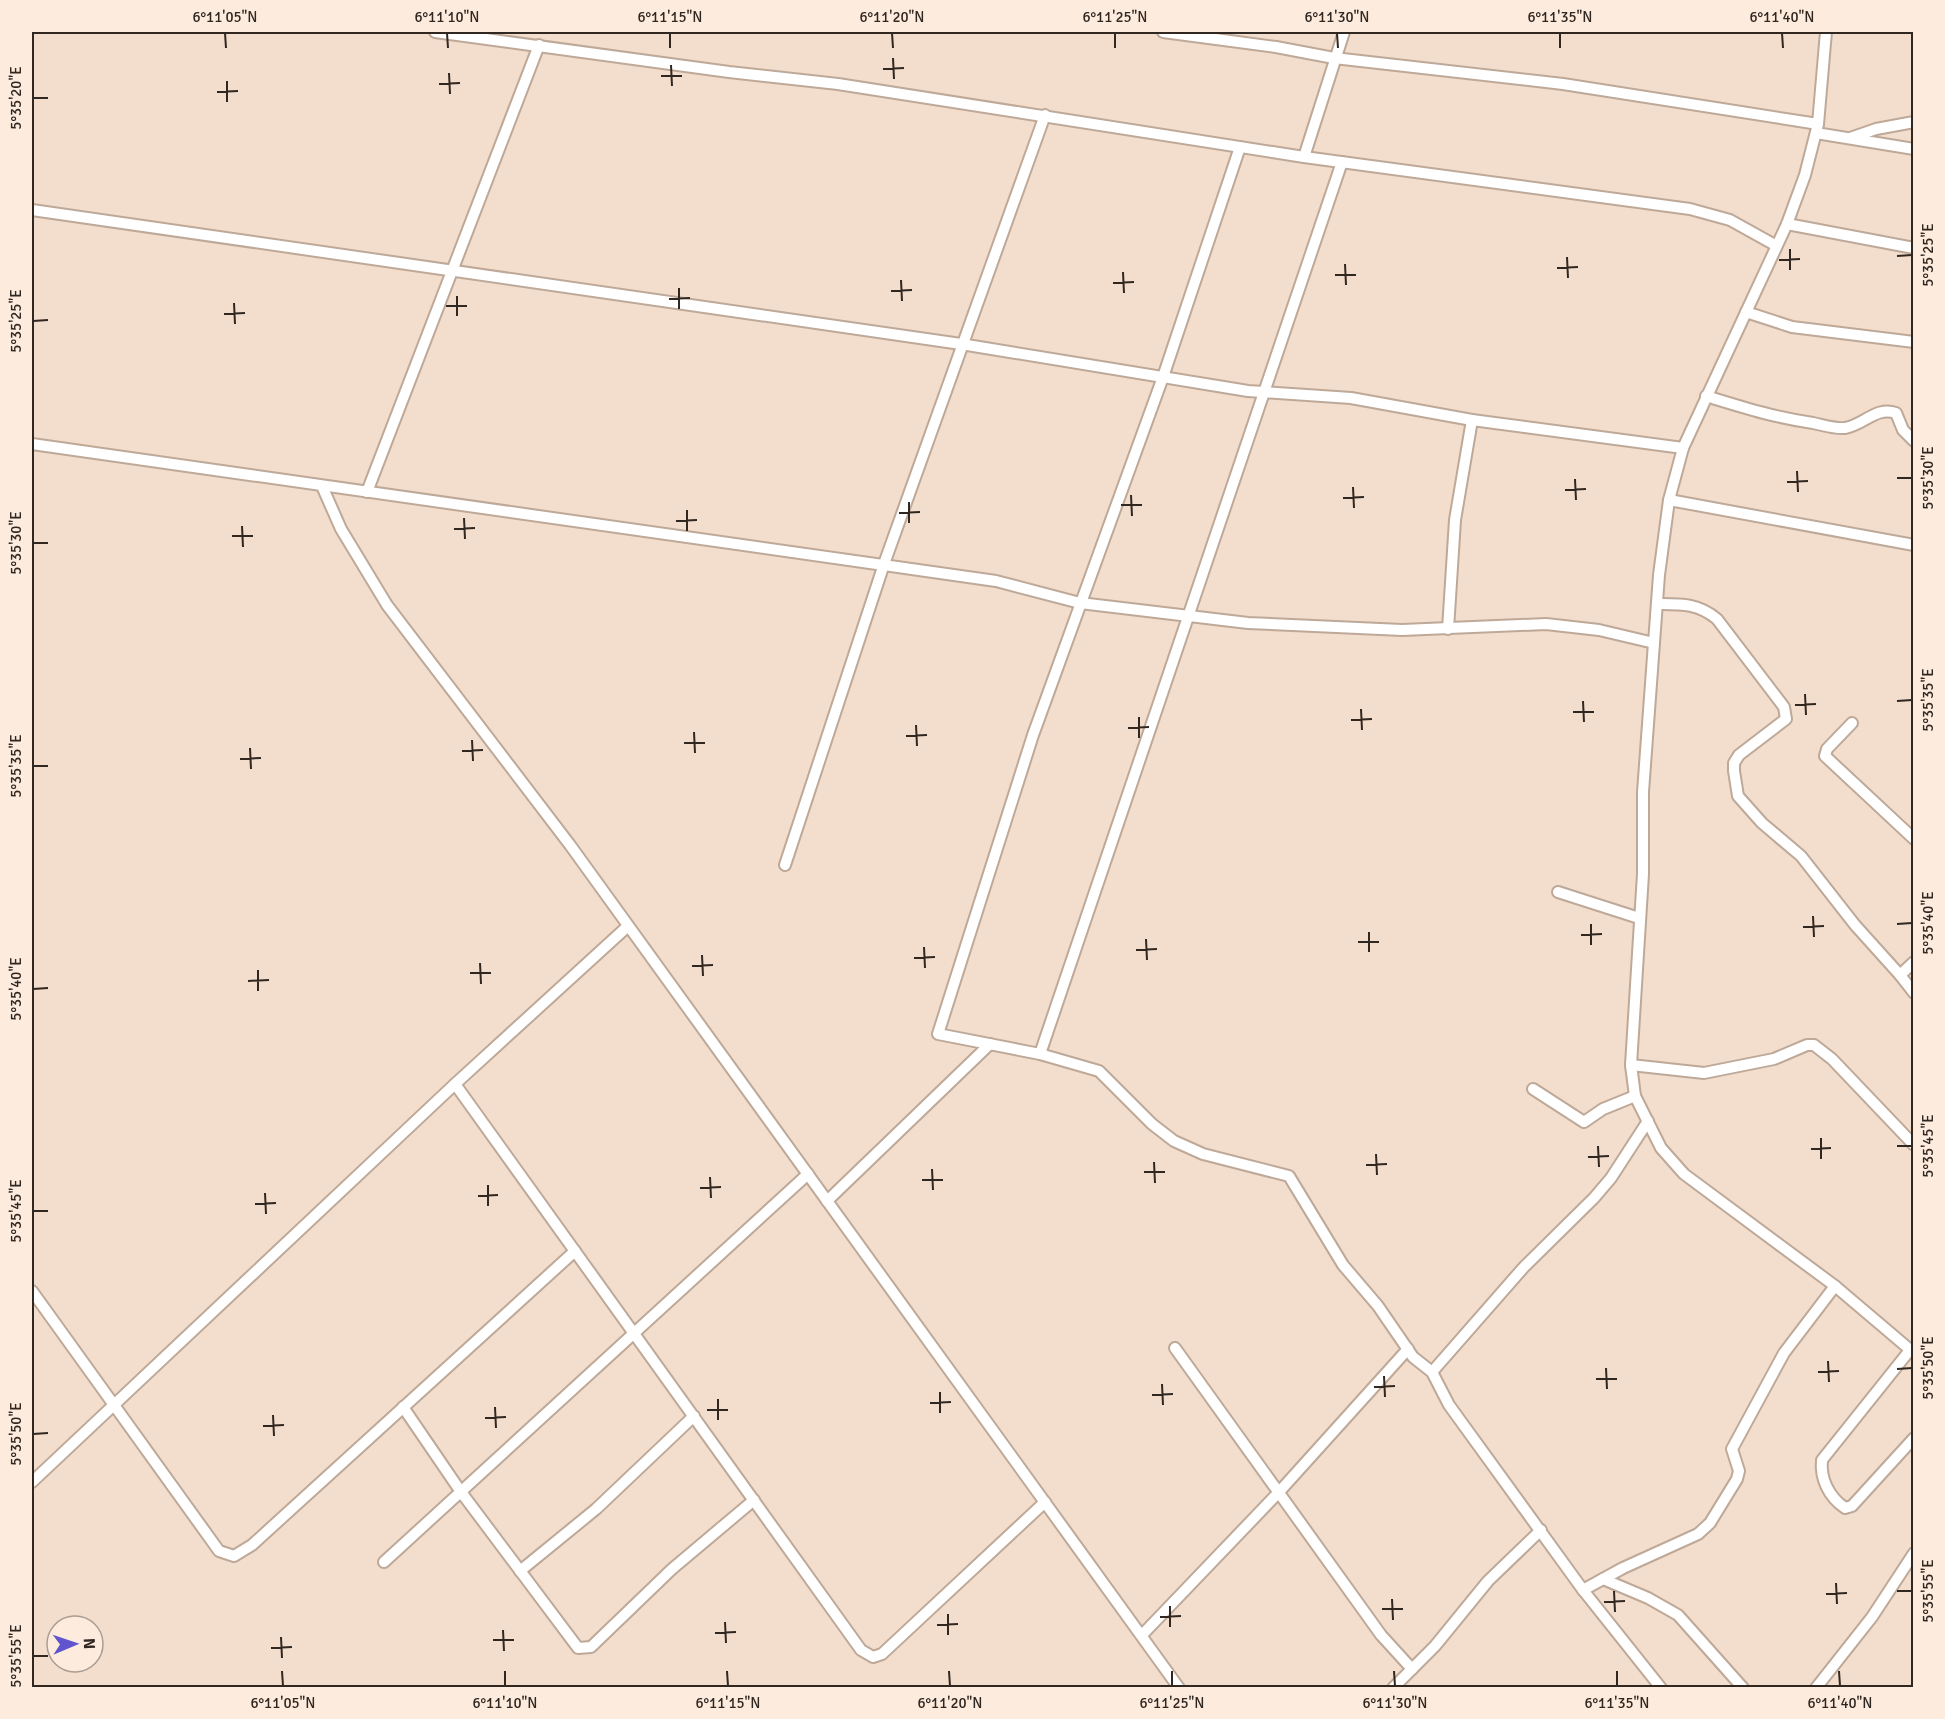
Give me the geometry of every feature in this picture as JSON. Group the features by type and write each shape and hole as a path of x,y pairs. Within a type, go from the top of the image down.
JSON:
{"street":[{"path":"435,32 729,72 838,84 1304,157 1704,211 1730,220 1775,245"},
{"path":"1163,32 1276,47 1334,58 1563,84 1817,128 1850,138 1914,149"},
{"path":"1304,157 1344,32"},
{"path":"1826,32 1817,128 1805,175 1787,224 1775,245 1683,448 1669,500 1657,604 1643,792 1643,874 1631,1065 1635,1096 1661,1148 1684,1174 1835,1286 1912,1351 1822,1460 1822,1476 1835,1502 1845,1508 1851,1506 1914,1438"},
{"path":"368,492 539,45"},
{"path":"785,865 884,564 1045,115"},
{"path":"1850,138 1876,129 1914,122"},
{"path":"1240,147 1163,377 1034,735 938,1034 1040,1054 1099,1071 1152,1124 1174,1141 1203,1155 1289,1176 1343,1265 1378,1306 1413,1357 1432,1372 1449,1405 1583,1590 1661,1688"},
{"path":"1040,1054 1342,162"},
{"path":"32,210 961,344 1264,392 1351,398 1472,420 1683,448"},
{"path":"1787,224 1914,248"},
{"path":"1746,312 1792,327 1914,342"},
{"path":"1706,396 1771,417 1843,428 1860,424 1875,414 1887,410 1896,413 1903,430 1914,441"},
{"path":"1448,630 1455,520 1472,420"},
{"path":"32,444 884,564 996,581 1080,603 1248,622 1402,630 1448,630 1546,624 1599,630 1654,643"},
{"path":"322,486 341,529 387,605 628,926 1179,1688"},
{"path":"1669,500 1914,545"},
{"path":"1657,604 1691,604 1706,610 1717,620 1784,707 1786,718 1739,755 1734,763 1738,796 1761,823 1801,855 1855,925 1914,993"},
{"path":"1852,723 1827,748 1825,756 1914,838"},
{"path":"1558,892 1640,918"},
{"path":"32,1482 455,1084 628,926"},
{"path":"1900,975 1914,962"},
{"path":"827,1201 990,1044"},
{"path":"1631,1065 1704,1073 1774,1059 1807,1045 1814,1045 1832,1059 1870,1102 1914,1145"},
{"path":"455,1084 861,1650 873,1657 882,1654 1045,1502"},
{"path":"1533,1089 1584,1122 1603,1109 1635,1096"},
{"path":"1432,1372 1524,1267 1594,1198 1611,1178 1648,1122"},
{"path":"384,1562 808,1174"},
{"path":"32,1291 219,1551 234,1556 252,1545 575,1251"},
{"path":"1583,1590 1682,1543 1698,1534 1710,1523 1737,1479 1739,1471 1732,1449 1784,1353 1835,1286"},
{"path":"1175,1348 1380,1635 1412,1669"},
{"path":"1142,1635 1279,1492 1408,1349"},
{"path":"403,1407 461,1492 578,1648 591,1647 672,1569 754,1500"},
{"path":"520,1571 596,1509 694,1416"},
{"path":"1393,1688 1435,1646 1488,1581 1541,1530"},
{"path":"1816,1688 1872,1617 1914,1553"},
{"path":"1603,1579 1648,1598 1677,1615 1743,1688"}]}
